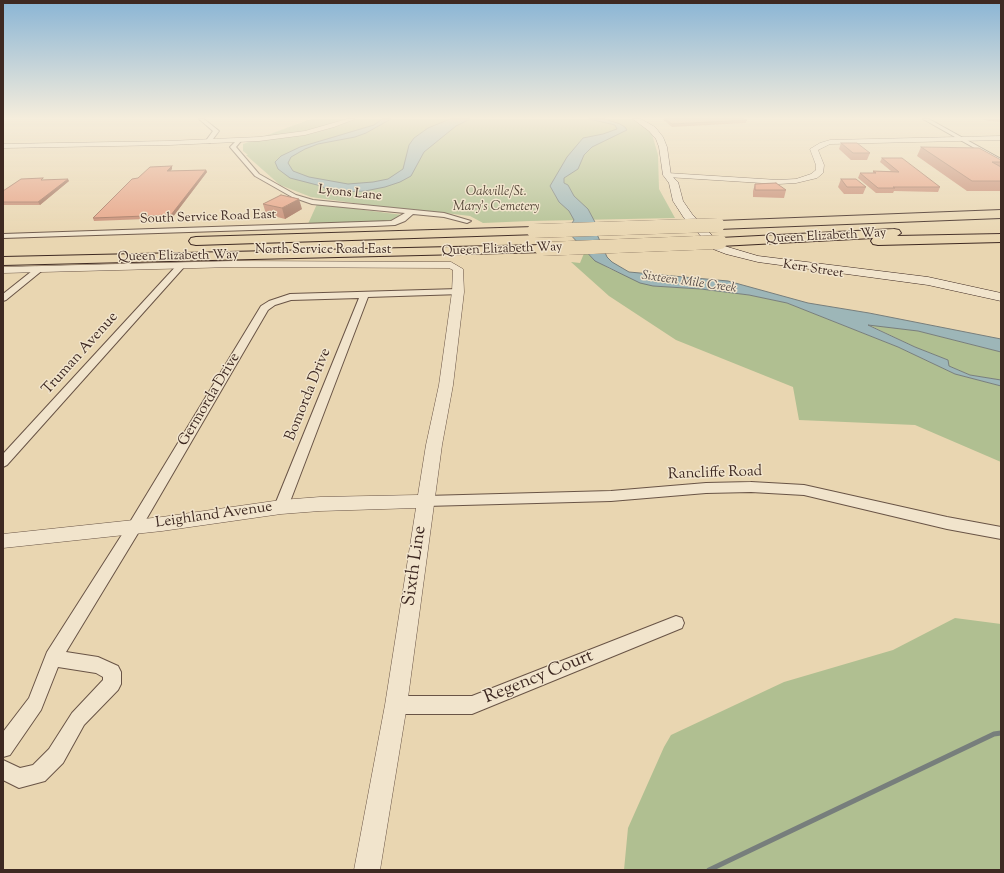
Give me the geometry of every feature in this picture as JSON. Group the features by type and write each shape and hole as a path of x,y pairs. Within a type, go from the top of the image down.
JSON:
{"highway":[{"path":"768,223 856,216 1001,208"},
{"name":"Queen Elizabeth Way","path":"3,246 534,231 1001,214"},
{"name":"Queen Elizabeth Way","path":"3,261 542,249 1001,228"},
{"path":"720,242 876,241 1001,238"}],"main road":[{"name":"Kerr Street","path":"665,160 668,177 666,180 668,194 682,217 703,241 726,254 765,263 929,288 1001,303"},
{"name":"Kerr Street","path":"668,177 673,182 678,201 688,216 712,243 730,252 758,259 928,281 1001,297"}],"street":[{"name":"Lyons Lane","path":"244,160 257,174 294,196 312,202 411,212 467,220"},
{"path":"668,177 778,182 796,181 814,176 820,171 818,160"},
{"name":"South Service Road East","path":"3,236 392,223 402,219 411,212"},
{"name":"North Service Road East","path":"3,270 234,264 451,265"},
{"name":"Sixth Line","path":"367,870 396,705 434,445 446,385 458,292 458,269 451,265"},
{"name":"Truman Avenue","path":"3,462 181,266"},
{"path":"3,298 40,269"},
{"name":"Germorda Drive","path":"3,748 35,704 53,658 135,526 264,308 272,303 290,297 458,292"},
{"name":"Bomorda Drive","path":"281,506 366,294"},
{"name":"Rancliffe Road","path":"426,501 611,496 706,488 766,488 804,490 947,523 1001,533"},
{"name":"Leighland Avenue","path":"3,541 162,524 281,506 426,501"},
{"name":"Regency Court","path":"396,705 472,705 676,623"},
{"path":"3,770 19,778 38,774 56,756 78,719 112,684 112,672 98,665 53,658"}],"green space":[{"name":"Oakville/St. Mary's Cemetery","path":"251,160 658,160 659,189 675,218 483,223 470,216 410,209 396,209 311,197 280,185"},
{"path":"317,204 403,215 397,220 385,223 308,224"},
{"path":"585,251 596,261 610,269 653,286 701,289 749,295 787,303 898,347 955,374 1001,386 1001,462 915,425 799,420 793,387 676,340 609,296 571,262 580,263"},
{"path":"867,324 918,331 1001,352 1001,380 970,375 949,366 948,360 915,347"},
{"path":"955,618 1001,624 1001,870 624,870 628,828 664,747 671,735 784,682 893,650"}],"water":[{"path":"277,160 290,160 288,163 293,171 309,177 348,184 388,179 403,169 405,160 420,160 411,176 400,182 365,191 344,192 328,190 321,186 290,178 278,169 275,162"},
{"name":"Sixteen Mile Creek","path":"565,160 582,160 578,169 564,178 564,183 568,185 574,196 588,209 596,224 596,232 607,257 612,262 629,272 728,281 808,303 869,313 1001,339 1001,352 918,331 868,325 915,347 948,360 949,366 970,375 1001,380 1001,386 955,374 898,347 787,303 749,295 701,289 653,286 640,283 595,261 567,231 574,220 569,211 559,202 550,186"}],"building":[{"path":"884,160 904,160 940,187 878,188 860,173 876,173 873,171 899,172"},
{"path":"940,160 1001,160 1001,162 992,162 1001,167 1001,181 972,181"},
{"path":"172,166 167,171 206,170 171,215 93,218 132,179 138,178 150,167"},
{"path":"43,178 41,180 68,179 38,202 3,202 3,191 21,179"},
{"path":"841,179 856,179 866,187 847,187"},
{"path":"776,183 786,190 755,190 755,184"},
{"path":"281,195 299,199 282,208 263,204"}],"waterway":[{"path":"709,870 994,734 1001,733"}]}
